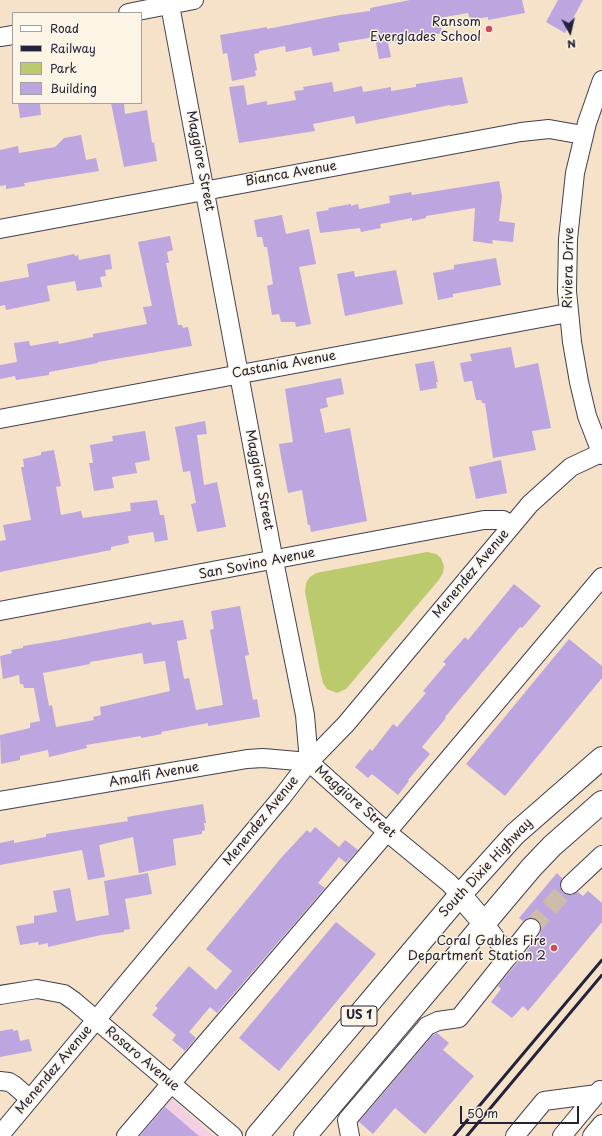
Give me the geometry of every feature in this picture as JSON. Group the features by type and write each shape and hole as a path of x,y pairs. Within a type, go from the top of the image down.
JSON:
{"highway":[{"name":"South Dixie Highway","path":"257,1136 460,895 515,834 602,758"},
{"name":"US 1","path":"305,1136 484,923 552,846 602,802"},
{"path":"460,895 484,923"}],"street":[{"path":"132,12 170,2 194,0"},
{"name":"Maggiore Street","path":"170,2 274,560 305,715 309,762 387,832 449,883 460,895"},
{"path":"0,37 12,35"},
{"name":"Riviera Drive","path":"602,80 583,135 575,173 568,239 566,291 581,395 591,429 602,454"},
{"name":"Bianca Avenue","path":"0,229 521,132 550,129 583,135"},
{"name":"Castania Avenue","path":"0,418 568,313"},
{"name":"Menendez Avenue","path":"0,1136 282,797 309,762 346,724 530,504 571,466 602,454"},
{"name":"San Sovino Avenue","path":"0,611 484,520 503,520 512,525"},
{"path":"126,1136 387,832 602,577"},
{"name":"Amalfi Avenue","path":"0,801 247,759 263,758 309,762"},
{"path":"570,885 602,855"},
{"path":"484,923 509,956"},
{"path":"349,1128 427,1026 438,1021 459,1018 531,928"},
{"name":"Rosaro Avenue","path":"0,995 37,989 55,991 74,1001 233,1136"},
{"path":"0,1082 8,1082 14,1085 30,1099"},
{"path":"515,1136 544,1101 599,1091"},
{"path":"562,1136 599,1091"},
{"path":"342,1092 349,1128"},
{"path":"592,1136 602,1124"}],"shaded area":[{"path":"167,1095 214,1136 133,1136"}],"green space":[{"path":"427,552 436,554 441,558 444,566 443,573 438,581 346,689 337,693 327,689 323,683 321,675 305,592 306,583 310,577 316,573"}],"building":[{"path":"410,0 522,0 525,13 488,20 488,17 470,20 468,13 439,18 442,33 388,43 391,57 379,59 375,37 338,43 340,51 313,56 311,47 286,52 285,46 259,51 259,53 254,54 257,70 255,71 256,76 232,81 227,53 223,54 220,35 267,27 267,29 340,15 370,11 370,8"},
{"path":"558,0 583,0 565,33 546,22"},
{"path":"462,77 468,103 450,105 356,124 354,116 313,124 315,131 239,143 229,87 244,85 247,105 267,101 267,105 296,100 294,91 304,90 303,87 332,82 334,92 362,86 363,92 391,87 391,91 416,87 416,84"},
{"path":"18,104 40,104 41,115 20,118"},
{"path":"111,104 124,104 125,114 147,110 152,143 154,142 157,161 124,167"},
{"path":"81,135 86,160 96,158 99,171 24,183 25,186 6,189 6,185 0,186 0,150 18,146 19,153 55,147 64,138"},
{"path":"499,181 502,196 499,221 515,223 513,242 492,240 493,244 473,241 475,208 426,216 426,218 412,221 412,218 380,224 381,228 361,232 360,228 320,233 316,212 329,210 328,208 358,204 359,209 390,203 389,196 411,192 412,195"},
{"path":"282,215 286,234 309,229 316,264 299,267 311,324 296,327 295,322 281,322 279,314 272,315 267,286 273,284 267,247 264,247 262,237 257,237 254,220"},
{"path":"170,236 173,250 167,252 169,263 166,263 178,325 182,325 183,328 188,327 192,346 98,362 49,372 49,375 16,380 15,376 0,379 0,365 17,362 14,343 29,341 30,346 58,341 59,344 93,337 93,334 147,324 143,307 152,306 138,242"},
{"path":"74,254 75,256 78,255 79,260 110,254 112,269 105,270 106,276 100,277 102,287 77,291 75,281 47,286 50,301 6,310 5,305 0,306 0,282 29,277 27,264"},
{"path":"496,258 501,285 453,294 453,297 438,300 433,273 454,269 454,265"},
{"path":"396,270 403,304 345,316 337,274 354,271 355,277"},
{"path":"511,347 515,368 538,363 551,428 532,431 536,450 493,458 485,403 482,403 481,400 476,400 472,381 464,382 460,363 472,361 470,354"},
{"path":"434,361 438,382 436,382 437,388 420,391 415,364"},
{"path":"341,378 344,394 326,398 328,407 320,409 325,433 350,428 367,521 311,532 310,525 308,525 302,490 288,493 281,457 279,444 293,442 285,389"},
{"path":"205,421 207,434 197,435 204,485 217,482 226,527 197,532 191,504 196,503 190,471 183,472 175,427"},
{"path":"145,431 150,460 135,463 137,473 112,477 114,488 94,491 89,463 93,463 90,445 113,441 112,436"},
{"path":"54,450 61,486 56,487 61,515 81,511 83,518 131,511 130,503 157,500 160,515 164,515 168,540 155,542 153,532 128,536 129,543 111,547 111,550 0,572 0,541 6,540 3,525 31,520 21,467 24,467 23,459 41,455 41,452"},
{"path":"501,460 507,493 476,499 469,467"},
{"path":"514,584 541,606 522,628 520,627 422,747 430,754 408,780 409,781 398,795 372,774 368,778 355,767 370,749 372,751 393,724 397,727 426,693 423,691 446,664 443,662 465,637 468,640"},
{"path":"240,606 249,655 245,656 253,700 257,699 260,717 208,726 208,723 161,732 162,734 141,738 141,736 86,745 87,748 49,757 48,750 20,756 20,760 1,764 0,735 30,728 30,723 40,721 34,688 24,688 23,684 20,684 19,675 3,679 0,656 12,653 11,650 23,648 23,646 151,622 152,625 183,620 187,639 177,641 184,679 189,678 196,710 223,705 210,630 214,629 211,611","holes":["142,653 144,664 165,661 170,691 100,707 101,715 93,717 94,720 56,727 52,705 49,706 43,673 90,664 90,662"]},
{"path":"569,639 602,666 602,678 505,796 466,764"},
{"path":"203,804 206,823 204,823 205,830 202,831 202,834 173,839 176,865 139,873 133,837 99,845 105,877 88,880 82,850 0,865 0,843 14,840 14,843 46,837 46,834 128,821 127,817"},
{"path":"315,827 339,847 345,840 358,850 346,863 339,857 318,883 325,888 217,1013 210,1007 189,1032 196,1038 185,1051 172,1040 176,1035 152,1015 158,1008 155,1006 189,966 216,990 232,971 206,949 282,857 307,830 310,833"},
{"path":"148,873 152,894 125,899 130,929 124,930 124,932 101,935 48,947 48,943 39,945 38,942 20,945 16,926 34,923 34,916 57,912 53,891 70,888 76,921 109,915 104,881"},
{"name":"Coral Gables Fire Department Station 2","path":"557,873 562,878 560,887 563,892 572,895 578,892 583,896 588,891 602,903 602,922 528,1011 523,1006 512,1018 491,1002 501,989 498,986 540,935 541,925 538,920 532,918 523,921 519,918"},
{"path":"336,922 376,954 279,1071 239,1038"},
{"path":"13,1029 13,1031 18,1030 20,1041 29,1039 32,1051 0,1057 0,1031"},
{"path":"437,1033 449,1043 443,1050 474,1076 425,1134 395,1108 373,1134 359,1122 433,1035"},
{"path":"165,1107 199,1136 140,1136"}],"tunnel":[{"path":"531,928 570,885"}],"railway":[{"path":"454,1136 602,960"},
{"path":"467,1136 602,975"}],"place":[{"name":"Ransom Everglades School","path":"489,29"},
{"name":"Coral Gables Fire Department Station 2","path":"554,948"}]}
